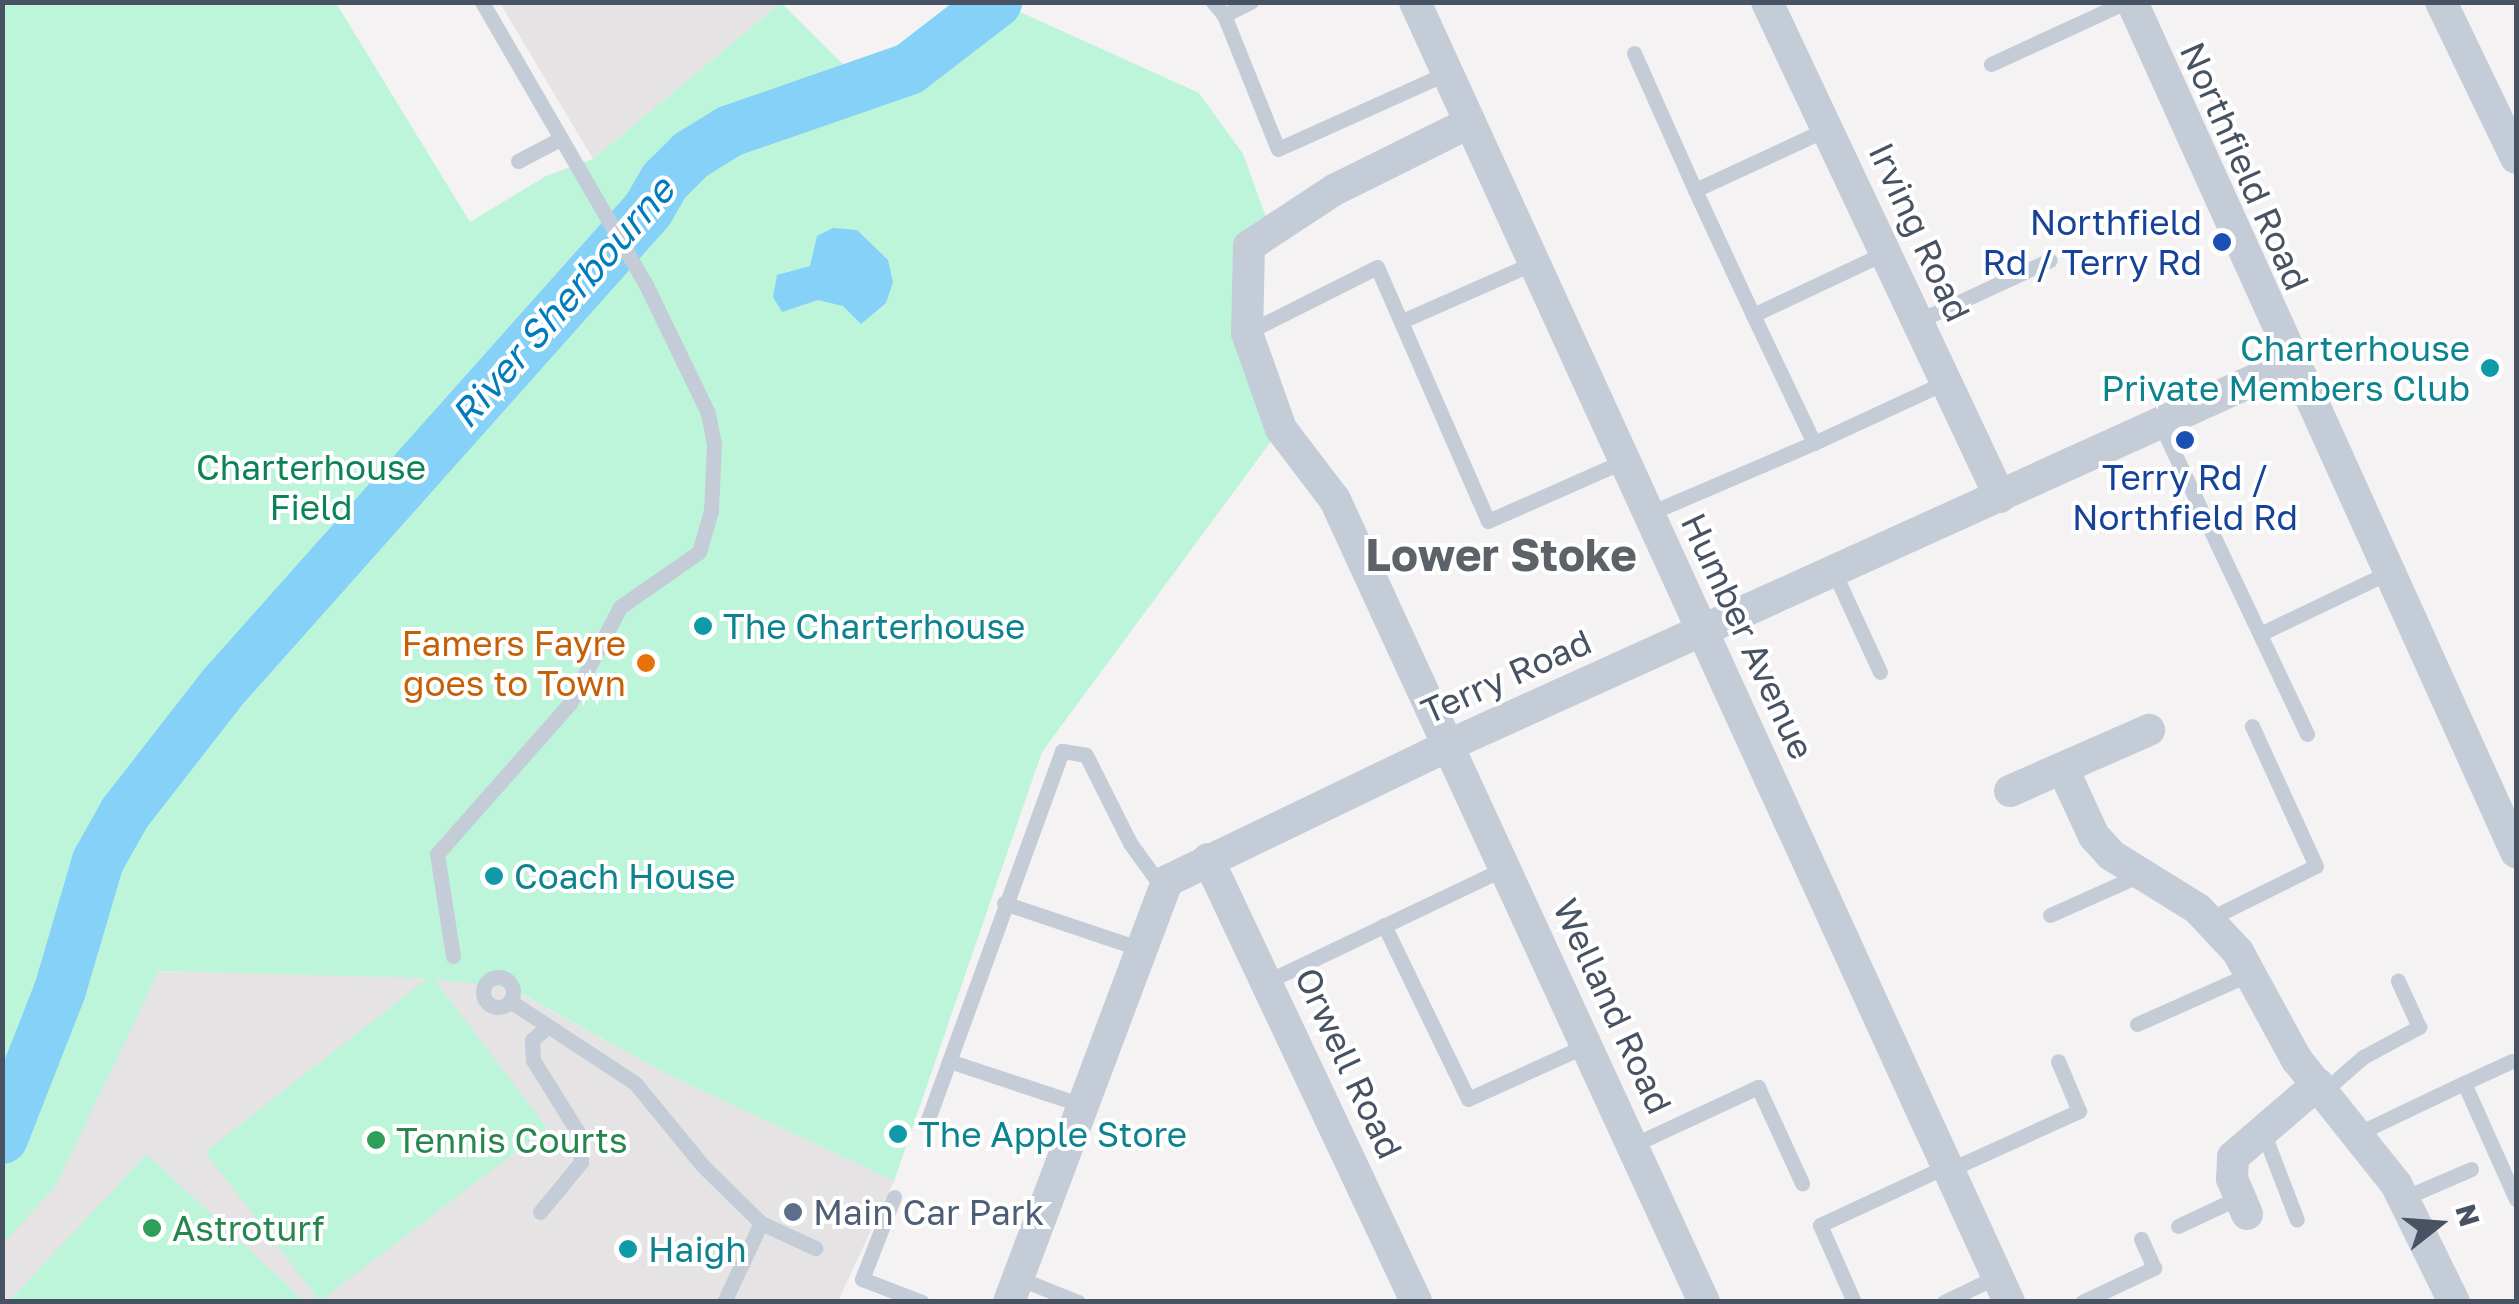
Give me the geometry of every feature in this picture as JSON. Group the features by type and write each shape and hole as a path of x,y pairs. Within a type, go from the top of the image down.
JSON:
{"street":[{"name":"Humber Avenue","path":"1416,2 1531,264 2004,1289"},
{"name":"Irving Road","path":"1767,2 2000,497"},
{"name":"Northfield Road","path":"2129,2 2290,364 2516,852"},
{"path":"2442,2 2508,117 2516,158"},
{"path":"1247,333 1249,246 1334,190 1468,123"},
{"name":"Welland Road","path":"1247,333 1281,428 1335,500 1704,1302"},
{"name":"Terry Road","path":"1162,886 1208,859 1450,745 2290,364"},
{"path":"2010,791 2149,730"},
{"path":"2063,769 2094,836 2140,875 2210,919 2252,972 2284,1038 2359,1132 2404,1198 2454,1302"},
{"name":"Orwell Road","path":"1208,859 1416,1302"},
{"path":"1014,1290 1162,886"},
{"path":"2243,1206 2233,1157 2262,1130 2321,1087"}],"lane":[{"path":"453,956 437,854 570,703 620,607 699,552 711,511 714,444 708,413 646,285 599,213 482,2"},
{"path":"1252,2 1218,9 1278,148 1447,73"},
{"path":"1991,64 2129,2"},
{"path":"1634,54 1814,443"},
{"path":"1696,190 1826,129"},
{"path":"518,161 560,139"},
{"path":"1753,315 1885,253"},
{"path":"1918,321 2050,260"},
{"path":"1402,322 1531,264"},
{"path":"1247,333 1378,267 1488,522 1624,461"},
{"path":"1648,514 1946,382"},
{"path":"2160,423 2307,734"},
{"path":"1834,572 1880,672"},
{"path":"2262,633 2387,573"},
{"path":"2210,919 2316,866 2252,726"},
{"path":"927,1122 1062,751 1086,755 1130,843 1162,886"},
{"path":"1266,982 1505,868"},
{"path":"2050,915 2140,875"},
{"path":"1004,903 1138,948"},
{"path":"1384,924 1468,1098 1587,1045"},
{"path":"2137,1024 2252,972"},
{"path":"2321,1087 2419,1027 2398,981"},
{"path":"510,1001 635,1083 702,1165 761,1223 815,1248"},
{"path":"540,1212 581,1162 579,1134 534,1060 532,1040 547,1027"},
{"path":"948,1061 1082,1105"},
{"path":"1854,1302 1820,1225 2080,1111 2058,1062"},
{"path":"2359,1132 2512,1062"},
{"path":"2464,1083 2516,1199"},
{"path":"1633,1144 1758,1087 1802,1184"},
{"path":"2262,1130 2297,1220"},
{"path":"2404,1198 2471,1169"},
{"path":"894,1197 862,1278 922,1302"},
{"path":"2178,1226 2243,1206"},
{"path":"724,1302 761,1223"},
{"path":"2082,1302 2154,1268 2141,1238"},
{"path":"1944,1302 2004,1289"},
{"path":"1014,1290 1078,1302"}],"shaded area":[{"path":"500,3 781,3 593,159"},
{"path":"138,971 492,978 661,1071 894,1181 838,1301 3,1302 3,1220"}],"green space":[{"name":"Charterhouse Field","path":"998,2 1199,93 1243,154 1269,225 1249,246 1272,440 1042,752 894,1181 661,1071 511,988 434,979 547,1128 320,1301 205,1152 428,978 159,971 55,1187 3,1244 3,3 336,3 470,222 546,176 593,159 781,3 863,84 960,3"},
{"name":"Astroturf","path":"147,1154 304,1301 9,1301"}],"water":[{"path":"833,228 857,230 888,260 893,282 886,303 861,324 843,306 818,300 782,312 773,297 777,275 810,266 817,236"}],"waterway":[{"name":"River Sherbourne","path":"2,1138 60,990 98,861 125,813 224,686 648,210 665,181 691,155 730,131 909,69 996,2"}],"place":[{"name":"Northfield Rd / Terry Rd","path":"2222,242"},
{"name":"Charterhouse Private Members Club","path":"2490,368"},
{"name":"Terry Rd / Northfield Rd","path":"2185,440"},
{"name":"The Charterhouse","path":"703,626"},
{"name":"Famers Fayre goes to Town","path":"646,663"},
{"name":"Coach House","path":"494,876"},
{"name":"The Apple Store","path":"898,1134"},
{"name":"Tennis Courts","path":"376,1140"},
{"name":"Main Car Park","path":"793,1212"},
{"name":"Astroturf","path":"152,1228"},
{"name":"Haigh","path":"628,1249"}],"district":[{"name":"Lower Stoke","path":"1501,555"}]}
